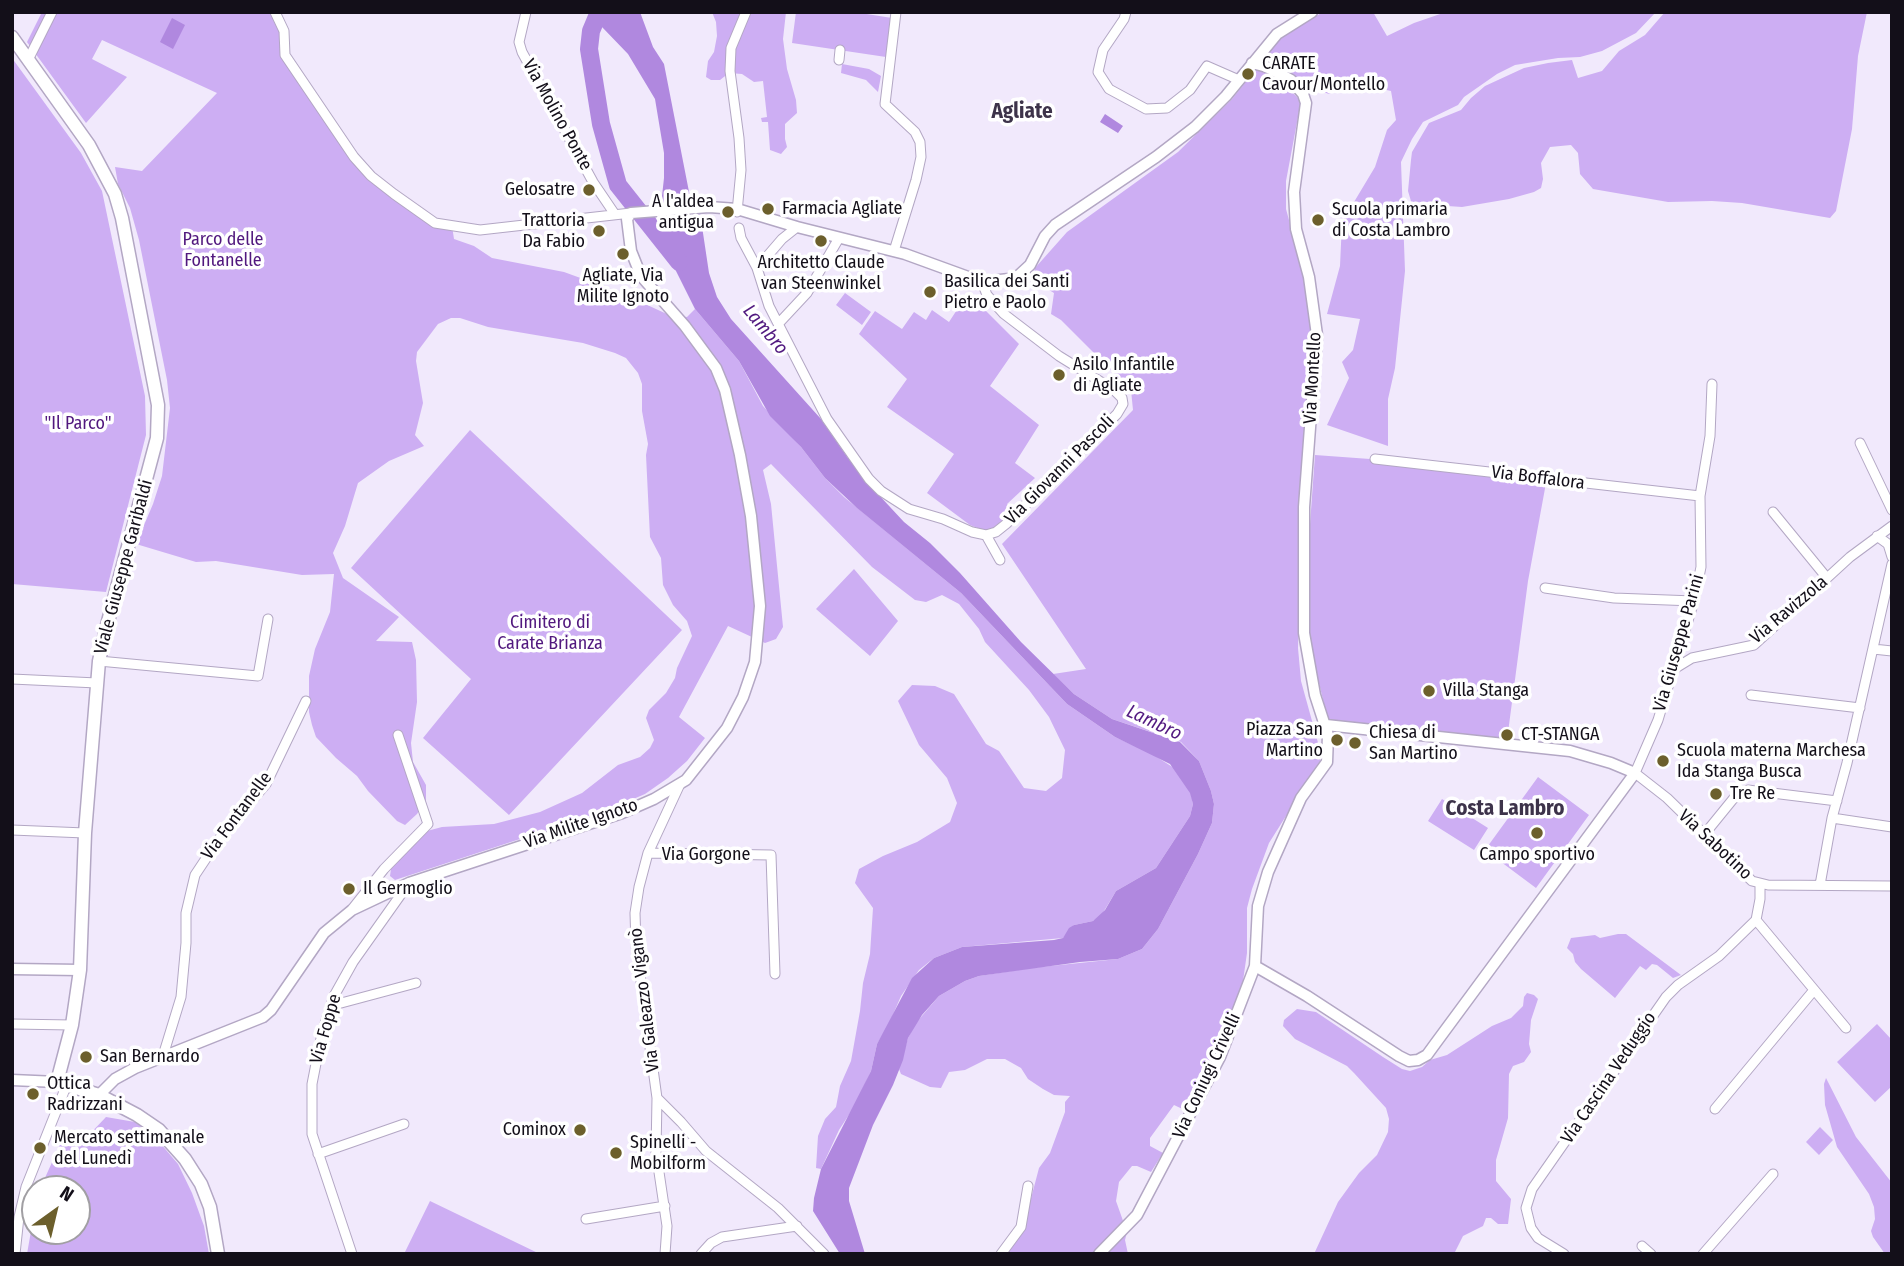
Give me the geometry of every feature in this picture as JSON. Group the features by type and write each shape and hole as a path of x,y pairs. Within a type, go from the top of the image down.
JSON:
{"main road":[{"name":"Viale Giuseppe Garibaldi","path":"16,43 89,145 107,177 122,218 158,405 157,438 99,661 85,833 80,970 62,1083"},
{"path":"62,1083 99,1095 159,1130 185,1159 201,1184 210,1207 218,1254"}],"street":[{"path":"28,60 52,12"},
{"path":"275,12 284,31 285,55 354,157 372,176 412,209 435,222 480,230 614,213 700,207 737,210 894,251 982,282 1009,279 1024,272 1037,254 1045,236 1055,225 1147,164 1195,127 1277,34 1312,12"},
{"name":"Via Molino Ponte","path":"526,12 519,42 522,52 593,182 614,213"},
{"path":"737,210 741,170 730,71 732,48 746,12"},
{"path":"894,251 921,158 920,142 915,132 885,104 896,12"},
{"path":"1126,12 1103,50 1098,72 1109,89 1146,109 1167,108 1190,90 1207,66 1239,80"},
{"path":"839,60 840,50"},
{"name":"Via Montello","path":"1252,63 1267,67 1291,80 1303,94 1306,103 1294,192 1296,229 1309,276 1315,312 1317,360 1305,498 1304,633 1315,695 1326,725"},
{"name":"Via Milite Ignoto","path":"99,1095 124,1073 263,1017 271,1010 324,933 352,909 410,883 622,813 680,784 706,756 735,714 755,662 761,604 751,516 725,390 709,358 641,276 630,242 627,219 631,213"},
{"path":"757,268 782,239 797,227"},
{"name":"Via Giovanni Pascoli","path":"739,228 741,238 757,268 769,306 827,419 869,479 881,491 909,509 943,519 972,532 986,534 996,532 1006,524 1117,414 1123,404 1122,398 1114,390 1059,356 1004,314 987,295 982,282"},
{"path":"779,323 807,293 839,238"},
{"name":"Via Giuseppe Parini","path":"1636,773 1648,748 1674,669 1701,567 1700,496 1710,436 1712,384"},
{"path":"1860,443 1892,510"},
{"name":"Via Boffalora","path":"1375,459 1700,496"},
{"path":"1773,512 1827,578"},
{"name":"Via Ravizzola","path":"1674,669 1692,658 1754,645 1827,578 1892,526"},
{"path":"986,534 1000,560"},
{"path":"1877,536 1888,544 1892,557"},
{"path":"1820,885 1832,818 1892,564"},
{"path":"1545,588 1614,598 1694,601"},
{"path":"99,661 258,676 268,619"},
{"path":"1873,649 1892,651"},
{"path":"12,679 97,683"},
{"path":"1751,695 1860,708"},
{"name":"Via Fontanelle","path":"162,1059 181,997 186,913 195,875 219,839 266,784 306,701"},
{"path":"1255,965 1399,1056 1409,1061 1418,1060 1427,1055 1636,773 1611,762 1570,751 1326,725"},
{"name":"Via Coniugi Crivelli","path":"1099,1254 1130,1225 1146,1201 1220,1057 1255,965 1256,923 1263,888 1273,860 1301,798 1327,762 1326,725"},
{"path":"352,909 384,869 428,824 398,734"},
{"name":"Via Sabotino","path":"1636,773 1667,798 1746,877 1760,884 1892,886"},
{"name":"Via Galeazzo Viganò","path":"665,1254 667,1226 656,1152 657,1098 636,945 635,913 648,853 680,784"},
{"path":"1703,836 1738,793 1748,790 1837,801"},
{"path":"1832,818 1892,827"},
{"path":"12,830 85,833"},
{"name":"Via Gorgone","path":"648,853 771,855 775,974"},
{"name":"Via Foppe","path":"352,1254 318,1154 310,1121 316,1056 330,1006 353,962 410,883"},
{"path":"1760,884 1756,919 1846,1028"},
{"name":"Via Cascina Veduggio","path":"1564,1254 1538,1238 1531,1228 1526,1208 1532,1189 1666,997 1681,982 1719,956 1756,919"},
{"path":"12,969 80,970"},
{"path":"330,1006 416,982"},
{"path":"1715,1109 1814,990"},
{"path":"12,1024 72,1025"},
{"path":"12,1080 62,1083 15,1217 15,1254"},
{"path":"657,1098 706,1151 778,1208 824,1254"},
{"path":"318,1154 404,1124"},
{"path":"1703,1254 1773,1174"},
{"path":"1001,1254 1021,1227 1028,1186"},
{"path":"586,1219 664,1206"},
{"path":"701,1254 711,1243 722,1237 797,1226"},
{"path":"1642,1246 1651,1254"}],"green space":[{"name":"Parco delle Fontanelle","path":"42,12 275,12 284,31 285,55 354,157 412,209 452,226 454,239 474,246 492,258 564,272 619,292 669,315 687,317 695,309 739,361 763,406 844,497 961,593 1067,704 1115,737 1152,754 1174,768 1191,793 1193,804 1190,816 1156,868 1116,891 1101,916 1093,921 1074,925 1063,938 962,947 934,958 919,970 901,996 877,1044 871,1071 854,1107 839,1130 821,1169 816,1168 818,1136 825,1119 836,1107 840,1086 851,1061 870,954 873,908 855,883 859,869 917,842 950,822 957,803 947,778 919,745 898,701 912,685 935,686 954,694 986,744 999,751 1024,788 1046,791 1062,778 1065,750 1049,717 1029,690 985,642 979,629 959,604 942,595 926,602 915,600 872,567 771,464 763,470 771,504 783,627 776,639 765,643 728,626 679,717 705,738 687,761 668,778 631,800 395,880 390,876 391,869 427,831 442,827 494,824 540,812 582,793 618,765 640,757 654,740 646,718 649,710 666,693 675,678 692,636 687,621 673,605 663,585 661,558 650,537 646,455 648,444 642,411 642,384 638,373 626,358 583,343 488,327 460,318 451,318 438,324 417,352 423,403 415,435 424,446 389,461 358,483 345,526 333,553 343,578 399,617 376,641 412,642 416,660 417,702 411,743 413,762 426,785 426,800 417,814 405,825 397,821 357,776 316,737 312,725 309,712 309,676 315,649 330,612 334,574 302,575 216,561 196,562 136,544 162,476 170,408 167,380 139,240 130,208 118,184 115,167 142,171 217,93 102,40 92,59 127,77 86,123 27,42"},
{"path":"712,12 786,12 783,39 797,113 785,124 787,147 781,154 770,150 768,122 762,122 761,118 767,117 763,81 754,82 742,74 729,73 720,80 706,77 708,61 714,52 717,36"},
{"path":"796,12 854,12 892,18 886,57 792,43"},
{"path":"1323,12 1373,12 1387,36 1446,12 1656,12 1636,33 1602,51 1580,57 1515,65 1497,74 1464,97 1458,105 1423,122 1412,139 1401,162 1405,271 1395,368 1388,399 1388,446 1327,425 1349,378 1342,362 1353,350 1360,319 1327,314 1340,266 1342,222 1375,167 1387,130 1396,120 1391,91 1361,84 1344,87 1329,94 1304,85 1287,70 1260,58 1284,35"},
{"path":"1665,12 1867,12 1858,56 1852,129 1836,211 1830,218 1742,203 1668,202 1593,189 1580,174 1578,153 1571,145 1550,147 1541,163 1541,188 1534,192 1462,207 1433,205 1413,208 1408,191 1412,152 1429,123 1461,110 1485,86 1524,68 1572,60 1578,78 1602,71 1619,51 1645,35"},
{"name":"\"Il Parco\"","path":"12,58 81,153 102,191 145,396 146,435 106,592 12,584"},
{"path":"842,64 869,69 881,76 878,92 866,80 841,73"},
{"path":"1256,69 1278,78 1301,101 1286,181 1286,209 1315,325 1302,502 1298,648 1301,681 1320,750 1320,762 1269,843 1252,889 1247,908 1247,953 1242,988 1191,1113 1174,1105 1150,1138 1150,1146 1163,1153 1151,1172 1132,1166 1119,1182 1116,1201 1127,1232 1125,1240 1128,1254 1004,1254 1024,1225 1039,1168 1050,1153 1065,1112 1065,1102 1070,1096 1054,1095 1043,1089 1028,1079 1021,1068 1005,1059 987,1059 965,1070 949,1072 941,1088 930,1087 901,1074 899,1069 908,1038 915,1024 939,996 965,981 979,976 1031,968 1118,959 1142,949 1158,929 1198,854 1212,823 1214,804 1199,761 1181,742 1112,719 1074,694 1053,674 1086,669 1002,544 1133,410 1131,390 1061,320 1051,314 1054,293 1033,280 1035,268 1067,232 1178,152 1232,99"},
{"path":"845,293 871,312 862,325 836,305"},
{"path":"968,293 1019,344 990,386 1039,425 1015,463 1035,478 1007,504 1013,512 985,531 970,525 927,493 954,454 887,407 907,379 859,334 875,311 902,329 914,312 926,320 932,310 949,322"},
{"name":"Cimitero di Carate Brianza","path":"470,430 682,630 509,815 423,738 471,679 351,568"},
{"path":"1315,455 1370,459 1382,464 1546,483 1528,581 1507,740 1328,720 1309,628 1309,538"},
{"path":"854,569 898,621 870,656 816,609"},
{"name":"Campo sportivo","path":"1538,777 1589,815 1536,888 1485,850"},
{"path":"1442,799 1488,828 1474,850 1428,821"},
{"path":"1626,934 1681,975 1673,978 1657,965 1652,964 1646,970 1640,966 1615,998 1581,969 1567,948 1571,938 1595,935 1600,938"},
{"path":"1527,993 1538,999 1531,1020 1531,1052 1524,1062 1513,1066 1509,1074 1508,1118 1496,1160 1496,1181 1511,1199 1508,1224 1498,1224 1491,1218 1486,1218 1483,1226 1463,1236 1454,1254 1314,1254 1338,1202 1359,1173 1377,1155 1388,1132 1389,1119 1386,1108 1347,1066 1295,1039 1283,1026 1284,1020 1297,1009 1316,1012 1402,1069 1410,1071 1422,1067 1430,1060 1447,1055 1492,1026 1511,1018 1523,1006"},
{"path":"1877,1024 1892,1040 1892,1086 1875,1102 1837,1062"},
{"path":"1826,1078 1856,1137 1892,1183 1892,1254 1885,1254 1873,1237 1871,1231 1875,1219 1874,1207 1869,1194 1837,1147 1825,1105"},
{"path":"106,1117 135,1122 155,1137 178,1164 192,1193 204,1226 209,1254 27,1254 29,1245 91,1245 91,1175 46,1175 62,1140 84,1140"},
{"path":"1820,1127 1833,1140 1819,1155 1806,1142"},
{"path":"430,1201 540,1254 404,1254"}],"shaded area":[{"path":"592,12 640,12 653,47 664,64 691,202 661,205 664,153 655,99 628,54 602,27"},
{"path":"172,18 185,25 173,49 160,42"},
{"path":"1105,114 1123,126 1118,133 1100,122"},
{"path":"700,213 709,273 717,297 731,319 821,419 877,493 904,522 960,573 1021,642 1074,694 1112,719 1180,742 1199,761 1214,804 1212,823 1198,854 1158,929 1142,949 1118,959 979,976 939,996 922,1015 908,1038 903,1060 873,1125 849,1188 849,1201 865,1254 840,1254 813,1211 814,1198 821,1169 871,1071 877,1044 912,978 934,958 962,947 1054,940 1063,938 1074,925 1093,921 1105,910 1116,891 1156,868 1190,816 1193,804 1190,793 1170,764 1115,737 1067,704 961,593 857,508 825,478 801,447 770,416 739,361 695,309 665,249 664,217"}],"waterway":[{"name":"Lambro","path":"599,12 591,31 589,49 601,124 618,185 679,262"}],"place":[{"name":"CARATE Cavour/Montello","path":"1248,74"},
{"name":"Gelosatre","path":"589,190"},
{"name":"Farmacia Agliate","path":"768,209"},
{"name":"A l'aldea antigua","path":"728,212"},
{"name":"Scuola primaria di Costa Lambro","path":"1318,220"},
{"name":"Trattoria Da Fabio","path":"599,231"},
{"name":"Architetto Claude van Steenwinkel","path":"821,241"},
{"name":"Agliate, Via Milite Ignoto","path":"623,254"},
{"name":"Basilica dei Santi Pietro e Paolo","path":"930,292"},
{"name":"Asilo Infantile di Agliate","path":"1059,375"},
{"name":"Villa Stanga","path":"1429,691"},
{"name":"CT-STANGA","path":"1507,735"},
{"name":"Piazza San Martino","path":"1337,740"},
{"name":"Chiesa di San Martino","path":"1355,743"},
{"name":"Scuola materna Marchesa Ida Stanga Busca","path":"1663,761"},
{"name":"Tre Re","path":"1716,794"},
{"name":"Campo sportivo","path":"1537,833"},
{"name":"Il Germoglio","path":"349,889"},
{"name":"San Bernardo","path":"86,1057"},
{"name":"Ottica Radrizzani","path":"33,1094"},
{"name":"Cominox","path":"580,1130"},
{"name":"Mercato settimanale del Lunedì","path":"40,1148"},
{"name":"Spinelli - Mobilform","path":"616,1153"}],"district":[{"name":"Agliate","path":"1022,112"},
{"name":"Costa Lambro","path":"1505,809"}]}
